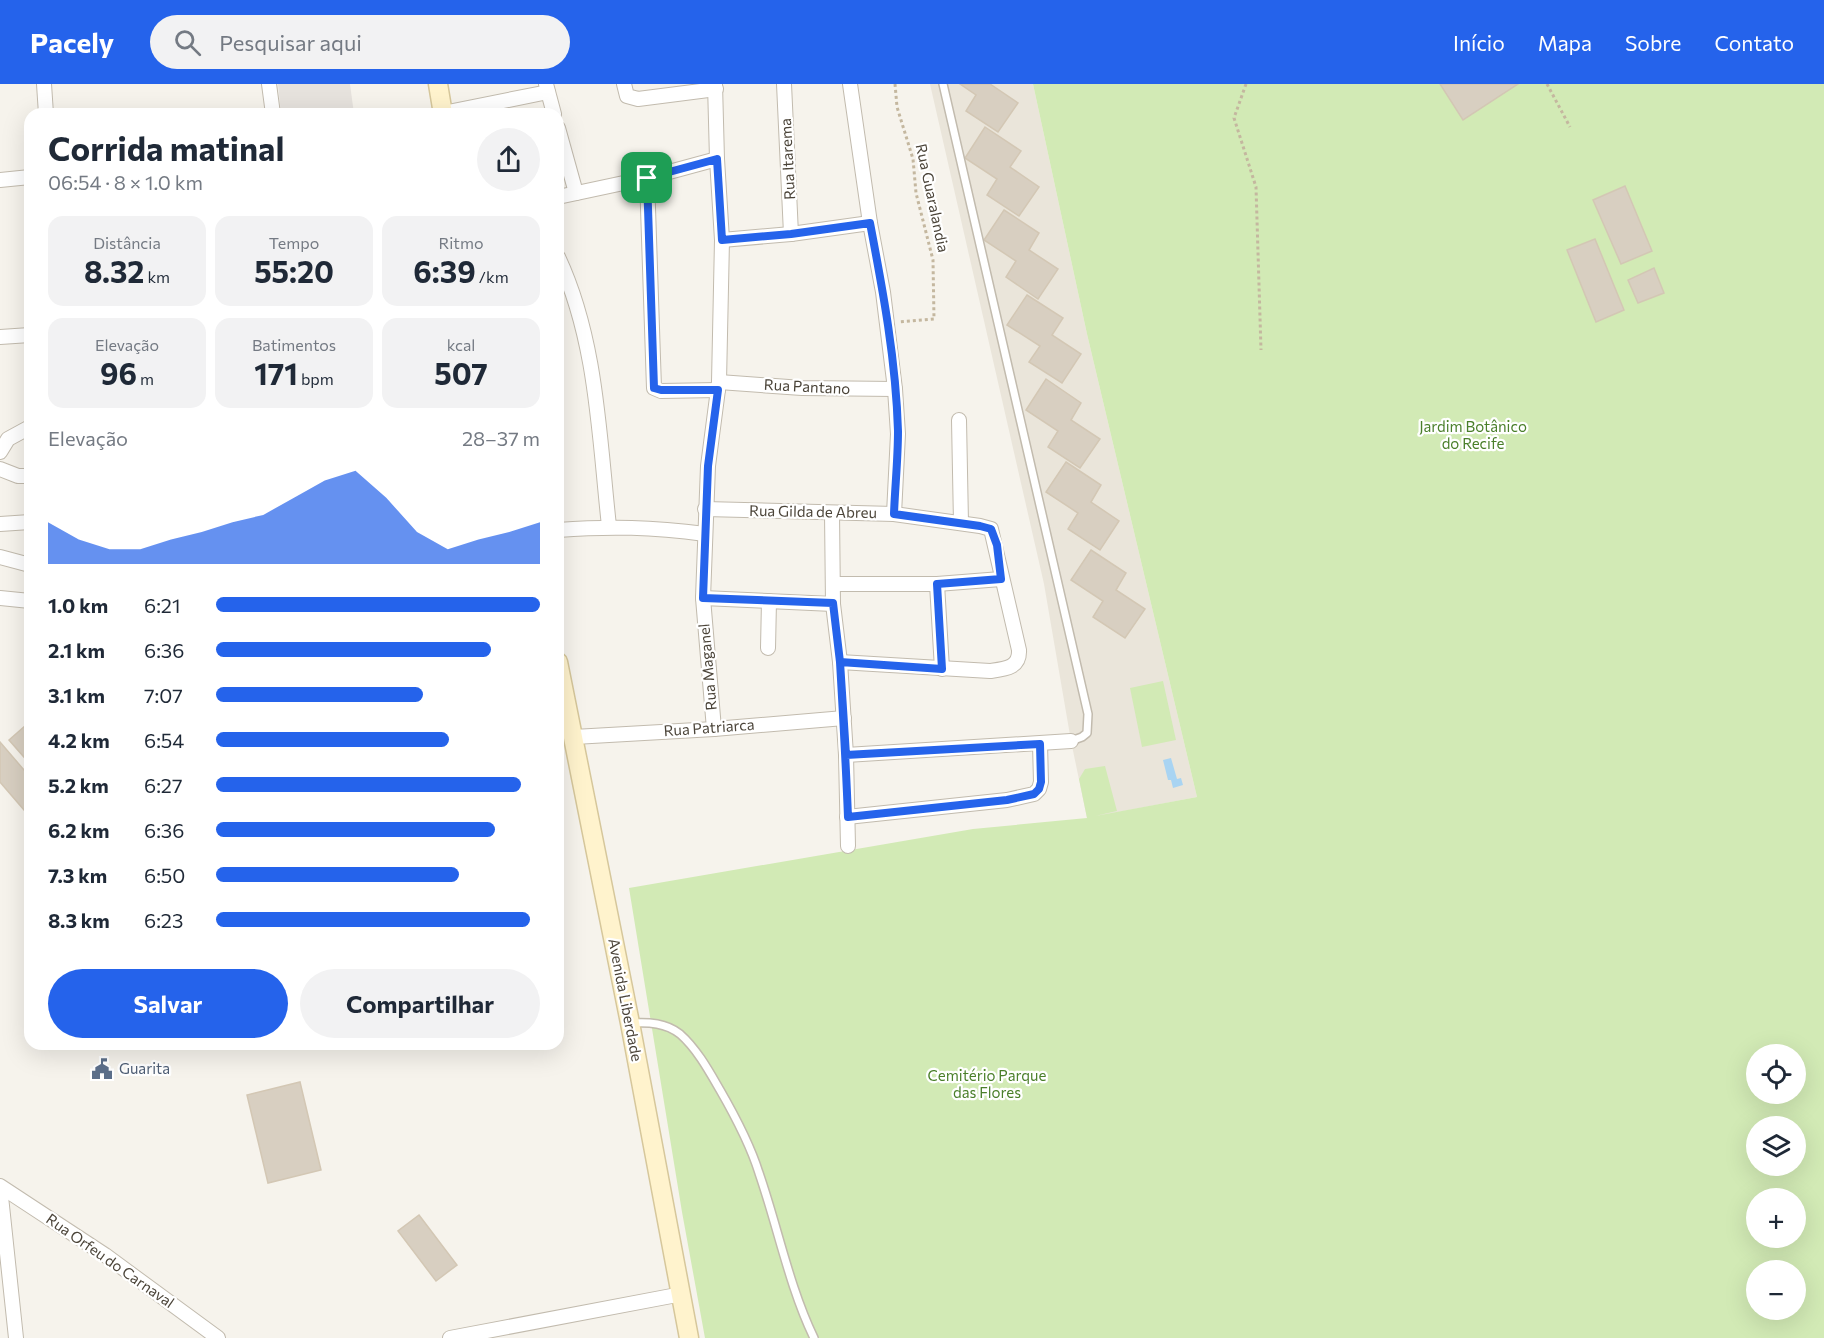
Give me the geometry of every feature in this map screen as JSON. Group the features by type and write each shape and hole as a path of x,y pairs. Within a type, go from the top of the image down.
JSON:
{"main road":[{"path":"438,84 442,108"},
{"name":"Avenida Liberdade","path":"564,694 630,1023 689,1338"}],"street":[{"path":"44,84 46,108"},
{"path":"270,84 272,108"},
{"name":"Rua Itarema","path":"784,84 791,234"},
{"path":"850,84 887,322 895,389 898,434 894,514"},
{"path":"626,90 638,99 716,87"},
{"name":"Rua Maganel","path":"714,729 703,598 708,466 718,386 722,240 717,159 716,87"},
{"path":"467,108 547,88 552,108"},
{"path":"564,150 576,193"},
{"path":"564,196 647,178 717,159"},
{"path":"0,180 24,178"},
{"name":"Rua Pantano","path":"647,178 652,374 656,390 718,386 895,389"},
{"path":"722,240 791,234 870,223"},
{"path":"564,272 584,326 609,526"},
{"path":"0,337 24,335"},
{"path":"959,420 961,523"},
{"path":"0,452 8,439 24,430"},
{"path":"0,469 24,476"},
{"name":"Rua Gilda de Abreu","path":"705,509 894,514 980,526 991,529 997,545 1001,579"},
{"path":"832,513 833,603 844,718 848,846"},
{"path":"0,524 24,522"},
{"path":"564,530 609,526 657,528 705,534"},
{"path":"0,557 24,563"},
{"path":"834,584 937,584 1001,579 1019,657 1014,666 990,671 840,662"},
{"path":"937,584 942,669"},
{"path":"0,598 24,600"},
{"path":"703,598 833,603"},
{"path":"768,648 769,601"},
{"name":"Rua Patriarca","path":"574,737 714,729 844,718"},
{"path":"846,755 1071,741"},
{"path":"848,817 1007,800 1034,794 1041,782 1040,744"},
{"path":"0,1186 16,1338"},
{"name":"Rua Orfeu do Carnaval","path":"0,1186 105,1255 218,1338"},
{"path":"455,1338 515,1332 682,1294"}],"lane":[{"path":"943,84 1088,714 1087,733 1071,741"},
{"path":"630,1023 646,1022 663,1025 679,1034 693,1048 712,1075 736,1118 759,1171 790,1274 814,1338"}],"path":[{"name":"Rua Guaralandia","path":"887,322 934,319 933,260 916,193 913,159 897,107 895,84"},
{"path":"1246,84 1234,118 1256,187 1261,350"},
{"path":"1547,84 1570,127"}],"shaded area":[{"path":"278,84 350,84 353,108 280,108"},
{"path":"930,84 1033,84 1087,334 1197,797 1087,818 1071,741 1044,584"}],"green space":[{"name":"Jardim Botânico do Recife","path":"1033,84 1824,84 1824,1338 705,1338 629,888 973,829 1087,818 1079,779 1085,769 1105,766 1117,811 1095,816 1197,797 1087,334"},
{"path":"1163,681 1176,740 1142,747 1130,688"}],"water":[{"path":"1171,758 1177,779 1181,778 1183,785 1173,788 1171,780 1168,780 1163,760"}],"building":[{"path":"960,84 990,84 1018,103 998,132 966,111 976,95"},
{"path":"1440,84 1518,84 1463,120"},
{"path":"985,127 1021,151 1010,167 1039,187 1019,216 987,195 997,179 965,158"},
{"path":"1625,186 1652,251 1621,264 1593,200"},
{"path":"1004,210 1039,233 1029,250 1058,269 1038,299 1006,277 1016,261 984,240"},
{"path":"1595,239 1624,310 1596,322 1567,250"},
{"path":"1654,268 1664,293 1638,303 1628,280"},
{"path":"1027,295 1063,318 1052,335 1081,354 1062,383 1029,362 1040,346 1007,325"},
{"path":"1046,379 1081,403 1071,420 1100,439 1080,468 1048,447 1058,431 1026,410"},
{"path":"1066,462 1101,485 1091,502 1119,521 1100,550 1068,529 1078,513 1046,492"},
{"path":"1091,550 1126,573 1116,590 1145,609 1125,638 1093,617 1103,601 1071,580"},
{"path":"24,727 24,757 9,740"},
{"path":"0,742 24,770 24,810 0,782"},
{"name":"Guarita","path":"102,1065 106,1069 102,1073 98,1069"},
{"path":"300,1082 321,1170 268,1183 247,1095"},
{"path":"419,1215 457,1265 436,1281 398,1231"}],"place":[{"name":"Guarita","path":"102,1069"}],"route":[{"path":"647,178 652,383 656,390 718,390 708,466 703,598 833,603 840,662 846,755 1040,744 1041,782 1034,794 1007,800 848,817 840,662 942,669 937,584 1001,579 997,545 991,529 986,527 894,514 898,434 895,389 883,292 870,223 791,234 722,240 717,159 647,178"}],"park label":[{"name":"Cemitério Parque das Flores","path":"987,1084"}]}
